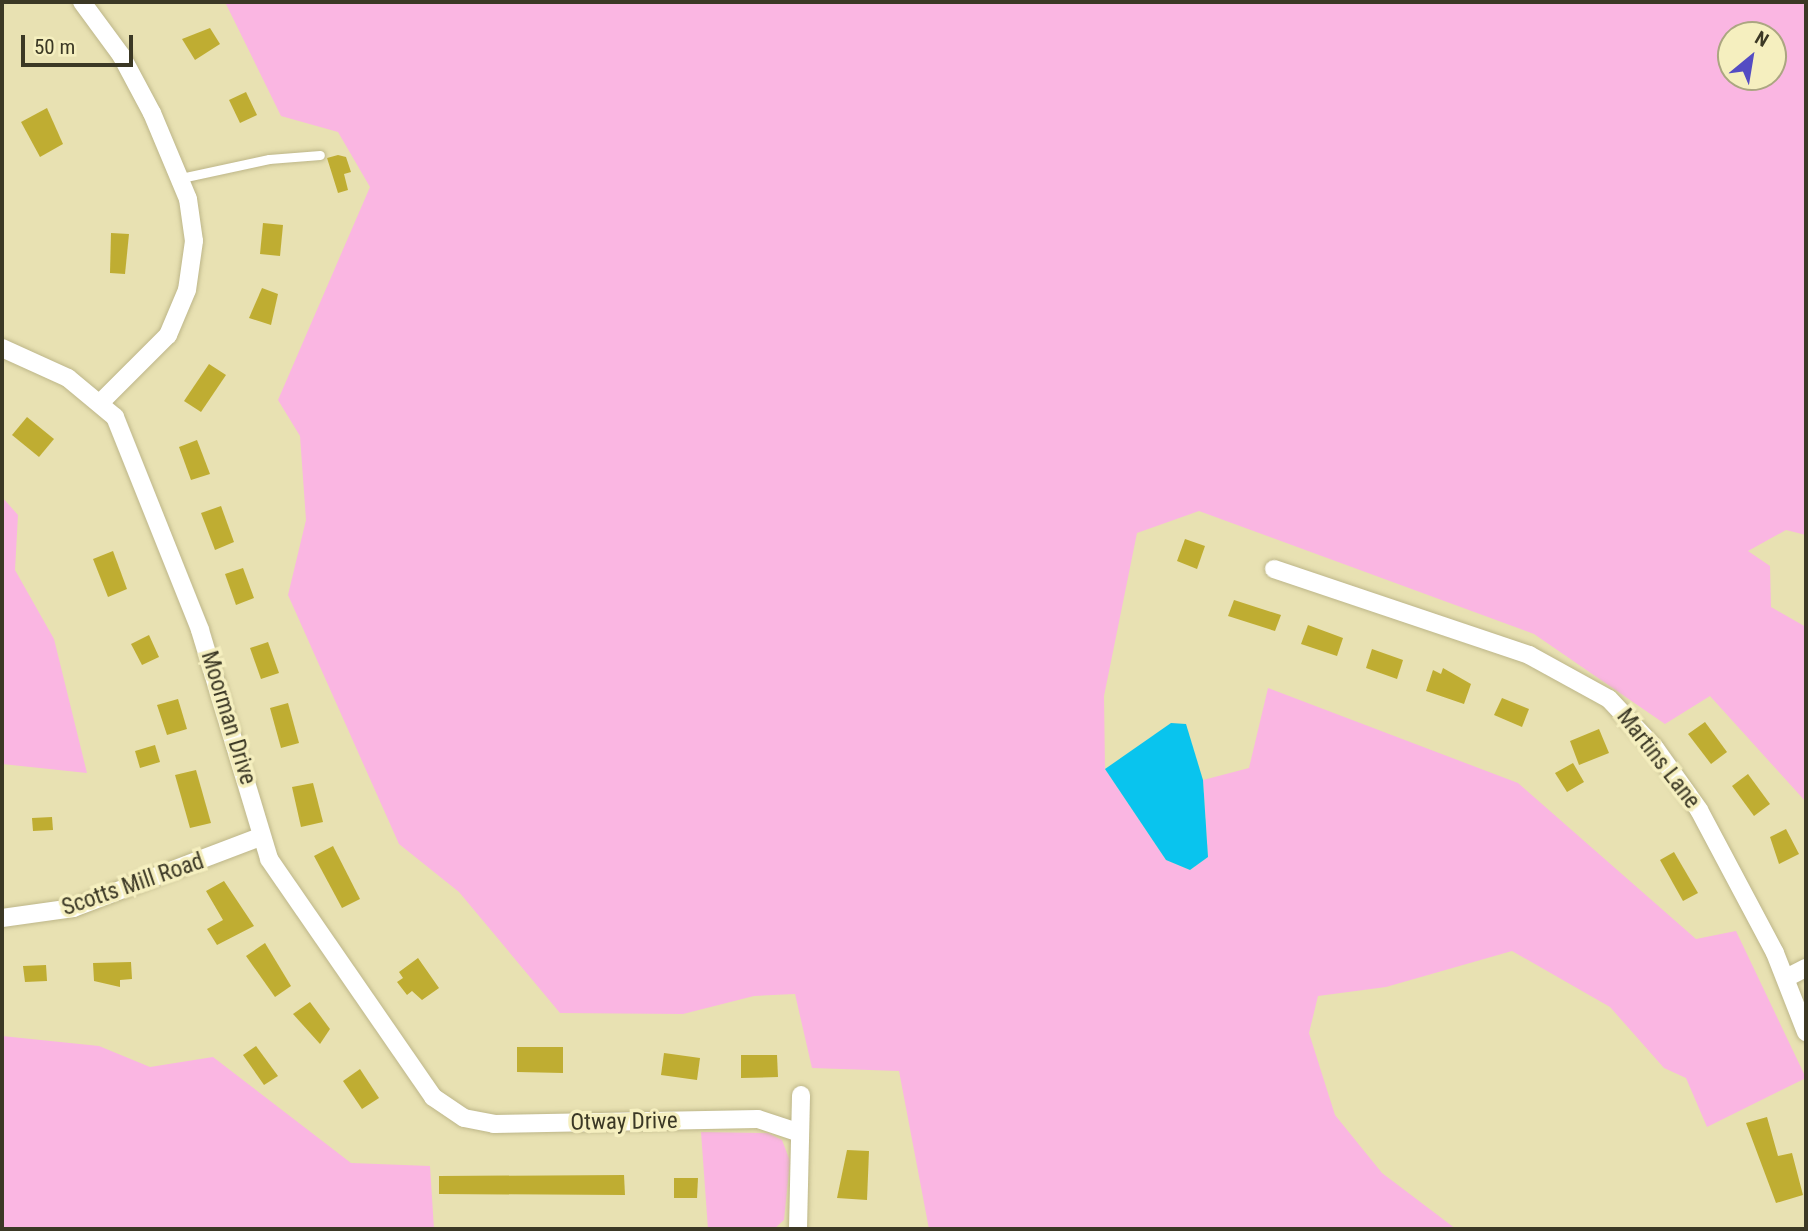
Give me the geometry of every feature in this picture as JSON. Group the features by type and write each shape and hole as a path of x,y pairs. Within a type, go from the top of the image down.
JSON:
{"street":[{"path":"82,2 121,55 181,178 194,241 178,314 154,354 102,401"},
{"name":"Moorman Drive","path":"2,348 68,378 102,401 127,438 200,630 245,766 260,837 281,881 388,1038 448,1110"},
{"name":"Martins Lane","path":"1274,569 1529,655 1609,699 1655,748 1699,810 1786,978 1806,1032"},
{"name":"Scotts Mill Road","path":"2,918 74,908 260,837"},
{"path":"1786,978 1806,968"},
{"path":"798,1229 801,1095"},
{"name":"Otway Drive","path":"448,1110 494,1124 758,1119 800,1133"}],"lane":[{"path":"181,178 269,159 320,155"}],"shaded area":[{"path":"225,2 1806,2 1806,535 1786,530 1748,551 1770,566 1771,607 1806,627 1806,802 1710,696 1665,724 1534,634 1199,511 1137,533 1104,696 1105,769 1166,860 1190,870 1208,857 1203,780 1249,768 1268,688 1518,783 1696,939 1736,931 1806,1078 1707,1127 1686,1078 1664,1068 1610,1007 1512,951 1386,987 1318,996 1309,1033 1335,1115 1382,1173 1456,1229 929,1229 899,1071 812,1068 795,994 754,996 683,1014 560,1013 459,892 399,844 288,595 306,520 300,436 278,400 370,187 338,132 281,116"},
{"path":"2,497 18,515 15,570 54,639 87,773 2,764"},
{"path":"2,1036 99,1046 150,1067 213,1057 351,1163 430,1166 434,1229 2,1229"},
{"path":"701,1132 768,1133 782,1140 790,1161 784,1220 774,1229 708,1229"}],"water":[{"path":"1171,723 1186,724 1203,780 1208,857 1190,870 1166,860 1105,769"}],"building":[{"path":"210,28 220,44 195,60 182,39"},
{"path":"246,92 257,115 240,123 229,100"},
{"path":"47,108 63,144 40,157 21,122"},
{"path":"338,155 346,157 351,172 344,174 348,190 338,193 327,158"},
{"path":"263,223 283,225 280,256 260,254"},
{"path":"111,233 129,234 125,274 110,273"},
{"path":"262,288 278,294 271,325 249,318"},
{"path":"209,364 226,375 201,412 184,401"},
{"path":"27,417 54,439 39,457 12,435"},
{"path":"197,440 210,474 191,480 179,447"},
{"path":"221,506 234,542 215,550 201,513"},
{"path":"1185,539 1205,546 1197,569 1177,561"},
{"path":"113,551 127,589 108,597 93,559"},
{"path":"243,568 254,598 236,605 225,574"},
{"path":"1234,600 1281,615 1275,631 1228,616"},
{"path":"1308,625 1343,638 1337,656 1301,644"},
{"path":"149,635 159,657 142,665 131,644"},
{"path":"268,642 279,673 261,679 250,648"},
{"path":"1372,649 1403,660 1397,679 1366,668"},
{"path":"1443,668 1471,684 1464,704 1426,691 1433,670 1441,674"},
{"path":"1502,698 1529,709 1522,727 1494,715"},
{"path":"178,699 187,729 167,735 157,705"},
{"path":"288,703 299,743 281,748 270,708"},
{"path":"1705,722 1727,752 1711,764 1688,734"},
{"path":"1599,729 1609,753 1579,765 1570,741"},
{"path":"155,745 160,762 140,768 135,751"},
{"path":"1573,763 1584,782 1567,792 1555,773"},
{"path":"196,770 211,823 190,828 175,775"},
{"path":"1748,774 1770,804 1754,816 1732,786"},
{"path":"313,783 323,822 301,827 292,787"},
{"path":"52,817 53,830 33,831 32,818"},
{"path":"1786,829 1799,854 1779,864 1770,837"},
{"path":"333,846 360,899 342,908 314,856"},
{"path":"1674,852 1698,893 1683,901 1660,860"},
{"path":"224,881 254,926 217,945 207,929 223,920 206,891"},
{"path":"265,943 291,986 275,997 246,956"},
{"path":"418,958 439,988 422,1000 412,991 407,995 397,982 403,978 399,972"},
{"path":"131,962 132,979 120,980 120,987 94,981 93,963"},
{"path":"46,965 47,981 25,982 23,966"},
{"path":"310,1002 330,1029 320,1044 293,1014"},
{"path":"256,1046 278,1076 264,1085 243,1055"},
{"path":"517,1047 563,1047 563,1073 517,1072"},
{"path":"664,1053 700,1058 697,1080 661,1075"},
{"path":"741,1055 777,1055 778,1077 741,1078"},
{"path":"360,1069 379,1098 362,1109 343,1081"},
{"path":"1767,1117 1778,1156 1792,1153 1803,1195 1776,1203 1746,1123"},
{"path":"847,1150 869,1151 867,1200 837,1198"},
{"path":"624,1175 625,1195 439,1194 439,1176"},
{"path":"674,1178 698,1178 697,1198 674,1198"}]}
